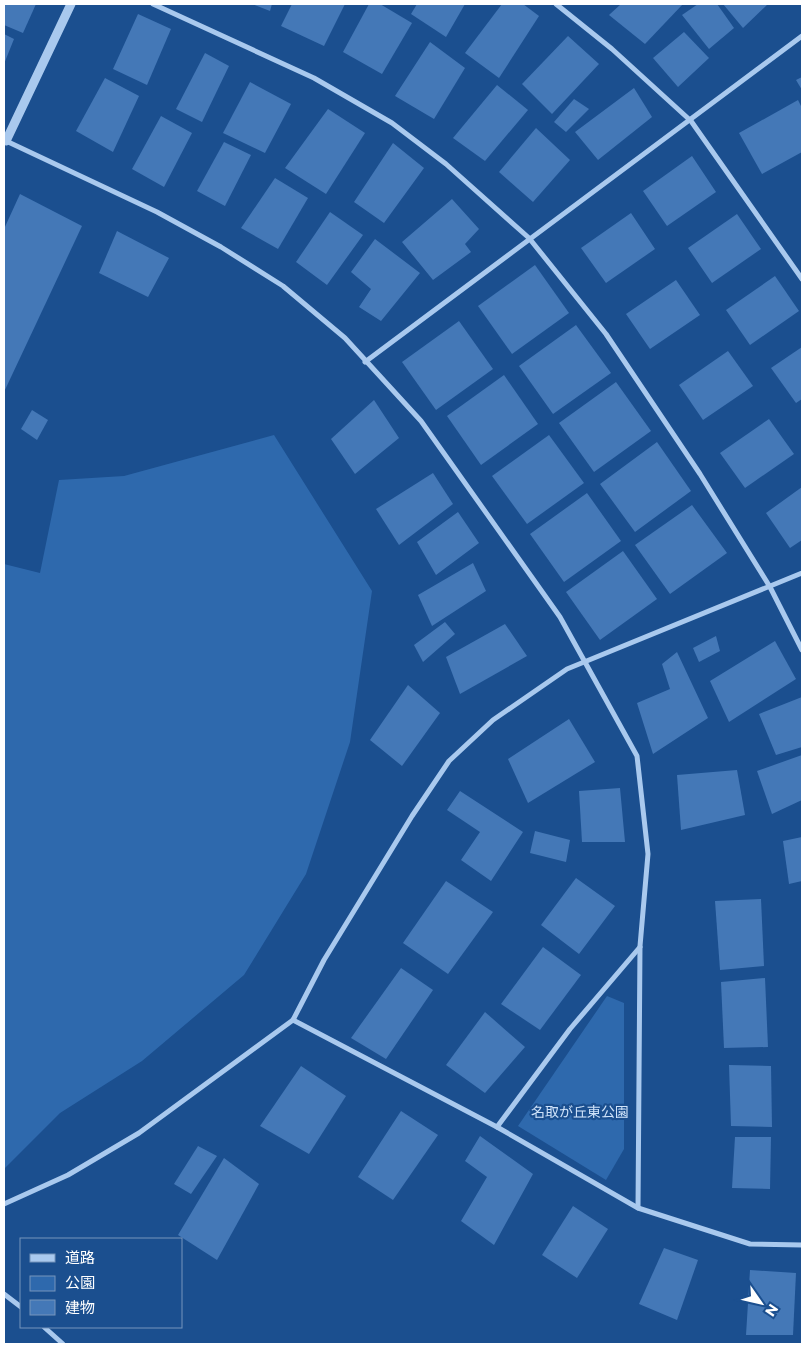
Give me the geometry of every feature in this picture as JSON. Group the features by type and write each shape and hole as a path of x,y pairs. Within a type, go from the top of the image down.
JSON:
{"street":[{"path":"71,4 5,141 157,212 221,247 283,286 345,338 420,421 560,617 637,756 648,854 640,946 638,1208"},
{"path":"153,4 314,78 392,123 446,164 529,238 606,334 700,474 770,587 802,650"},
{"path":"556,4 612,49 691,121 802,279"},
{"path":"366,362 529,238 691,121 802,36"},
{"path":"4,1204 68,1175 139,1132 293,1020 324,960 407,823 449,761 493,720 568,669 584,661 802,573"},
{"path":"497,1126 570,1029 640,946"},
{"path":"293,1020 497,1126 638,1208 750,1244 802,1245"},
{"path":"4,1294 20,1306"},
{"path":"45,1328 63,1344"}],"green space":[{"path":"274,435 372,591 350,742 306,874 244,975 142,1061 60,1113 4,1169 4,564 40,573 59,480 124,476"},
{"name":"名取が丘東公園","path":"607,996 624,1003 624,1149 606,1180 518,1126"}],"building":[{"path":"4,4 36,4 23,33 4,25"},
{"path":"252,4 272,4 270,11"},
{"path":"292,4 345,4 324,46 281,26"},
{"path":"369,4 380,4 412,23 382,74 343,52"},
{"path":"417,4 465,4 446,37 411,14"},
{"path":"502,4 523,4 539,16 499,78 465,53"},
{"path":"621,4 683,4 645,44 609,15"},
{"path":"698,4 717,4 734,28 709,49 682,15"},
{"path":"723,4 768,4 743,28"},
{"path":"138,14 171,29 147,85 113,69"},
{"path":"684,32 709,58 678,87 653,58"},
{"path":"4,34 14,39 4,64"},
{"path":"568,36 599,64 552,114 522,84"},
{"path":"430,42 465,68 434,119 395,96"},
{"path":"205,53 229,66 202,122 176,109"},
{"path":"802,77 802,90 796,80"},
{"path":"105,78 139,96 113,152 76,131"},
{"path":"250,82 291,104 265,153 223,133"},
{"path":"497,85 528,110 485,161 453,138"},
{"path":"634,88 652,117 598,160 575,132"},
{"path":"574,99 589,109 566,132 554,122"},
{"path":"798,100 802,108 802,152 762,174 739,133"},
{"path":"328,109 365,133 326,194 285,168"},
{"path":"161,116 192,133 164,187 132,169"},
{"path":"536,128 570,160 533,202 499,172"},
{"path":"224,142 251,155 225,206 197,191"},
{"path":"393,143 424,168 384,223 354,202"},
{"path":"692,156 716,192 667,226 643,191"},
{"path":"275,178 308,198 278,249 241,228"},
{"path":"20,194 82,226 4,392 4,229"},
{"path":"452,199 479,229 465,244 471,252 433,280 402,242"},
{"path":"330,212 363,235 327,285 296,262"},
{"path":"631,213 655,249 606,283 581,248"},
{"path":"737,214 761,249 712,283 688,248"},
{"path":"117,231 169,258 148,297 99,273"},
{"path":"375,239 420,273 381,321 359,307 371,289 351,272"},
{"path":"535,265 569,313 512,354 478,306"},
{"path":"775,276 799,311 750,345 726,310"},
{"path":"676,280 700,315 650,349 626,314"},
{"path":"459,321 493,369 436,410 402,362"},
{"path":"576,325 611,373 553,414 519,366"},
{"path":"802,347 802,399 796,403 771,368"},
{"path":"728,351 753,386 703,420 679,385"},
{"path":"504,375 538,424 481,465 447,416"},
{"path":"616,382 651,431 594,472 559,423"},
{"path":"374,400 399,438 355,474 331,439"},
{"path":"32,410 48,420 37,440 21,429"},
{"path":"769,419 794,454 745,488 720,453"},
{"path":"549,435 584,483 527,524 492,476"},
{"path":"657,442 691,491 635,532 600,484"},
{"path":"433,473 453,504 399,545 376,509"},
{"path":"802,487 802,540 790,548 766,513"},
{"path":"587,493 621,541 564,582 530,534"},
{"path":"692,505 727,553 670,594 635,545"},
{"path":"458,512 479,543 436,575 417,542"},
{"path":"623,551 657,599 600,640 566,592"},
{"path":"473,563 486,591 432,626 418,595"},
{"path":"445,622 455,634 423,662 414,645"},
{"path":"505,624 527,656 460,694 446,657"},
{"path":"716,636 720,651 699,662 693,648"},
{"path":"775,641 796,679 729,722 710,681"},
{"path":"677,652 708,718 653,754 637,703 670,689 662,664"},
{"path":"408,685 440,713 402,766 370,740"},
{"path":"802,697 802,747 776,755 759,714"},
{"path":"569,719 595,762 528,803 508,759"},
{"path":"802,755 802,800 772,814 757,771"},
{"path":"737,770 745,815 681,830 677,775"},
{"path":"620,788 625,842 582,842 579,791"},
{"path":"460,791 523,832 491,881 461,860 480,832 447,810"},
{"path":"535,831 570,840 566,862 530,853"},
{"path":"802,837 802,881 789,884 783,841"},
{"path":"576,878 615,906 579,954 541,925"},
{"path":"446,881 493,912 448,974 403,943"},
{"path":"761,899 764,966 720,970 715,901"},
{"path":"543,947 581,975 540,1030 501,1004"},
{"path":"401,968 433,990 386,1059 351,1038"},
{"path":"765,978 768,1047 724,1048 721,982"},
{"path":"485,1012 525,1047 485,1093 446,1065"},
{"path":"729,1065 771,1066 772,1127 731,1126"},
{"path":"301,1066 346,1096 309,1154 260,1126"},
{"path":"401,1111 438,1135 393,1200 358,1177"},
{"path":"480,1136 533,1174 494,1245 461,1221 487,1177 465,1161"},
{"path":"735,1137 771,1137 770,1189 732,1188"},
{"path":"198,1146 217,1156 191,1194 174,1184"},
{"path":"224,1158 259,1184 217,1260 178,1235"},
{"path":"573,1206 608,1229 577,1278 542,1255"},
{"path":"664,1248 698,1260 677,1320 639,1304"},
{"path":"750,1270 796,1273 793,1335 746,1335"}]}
